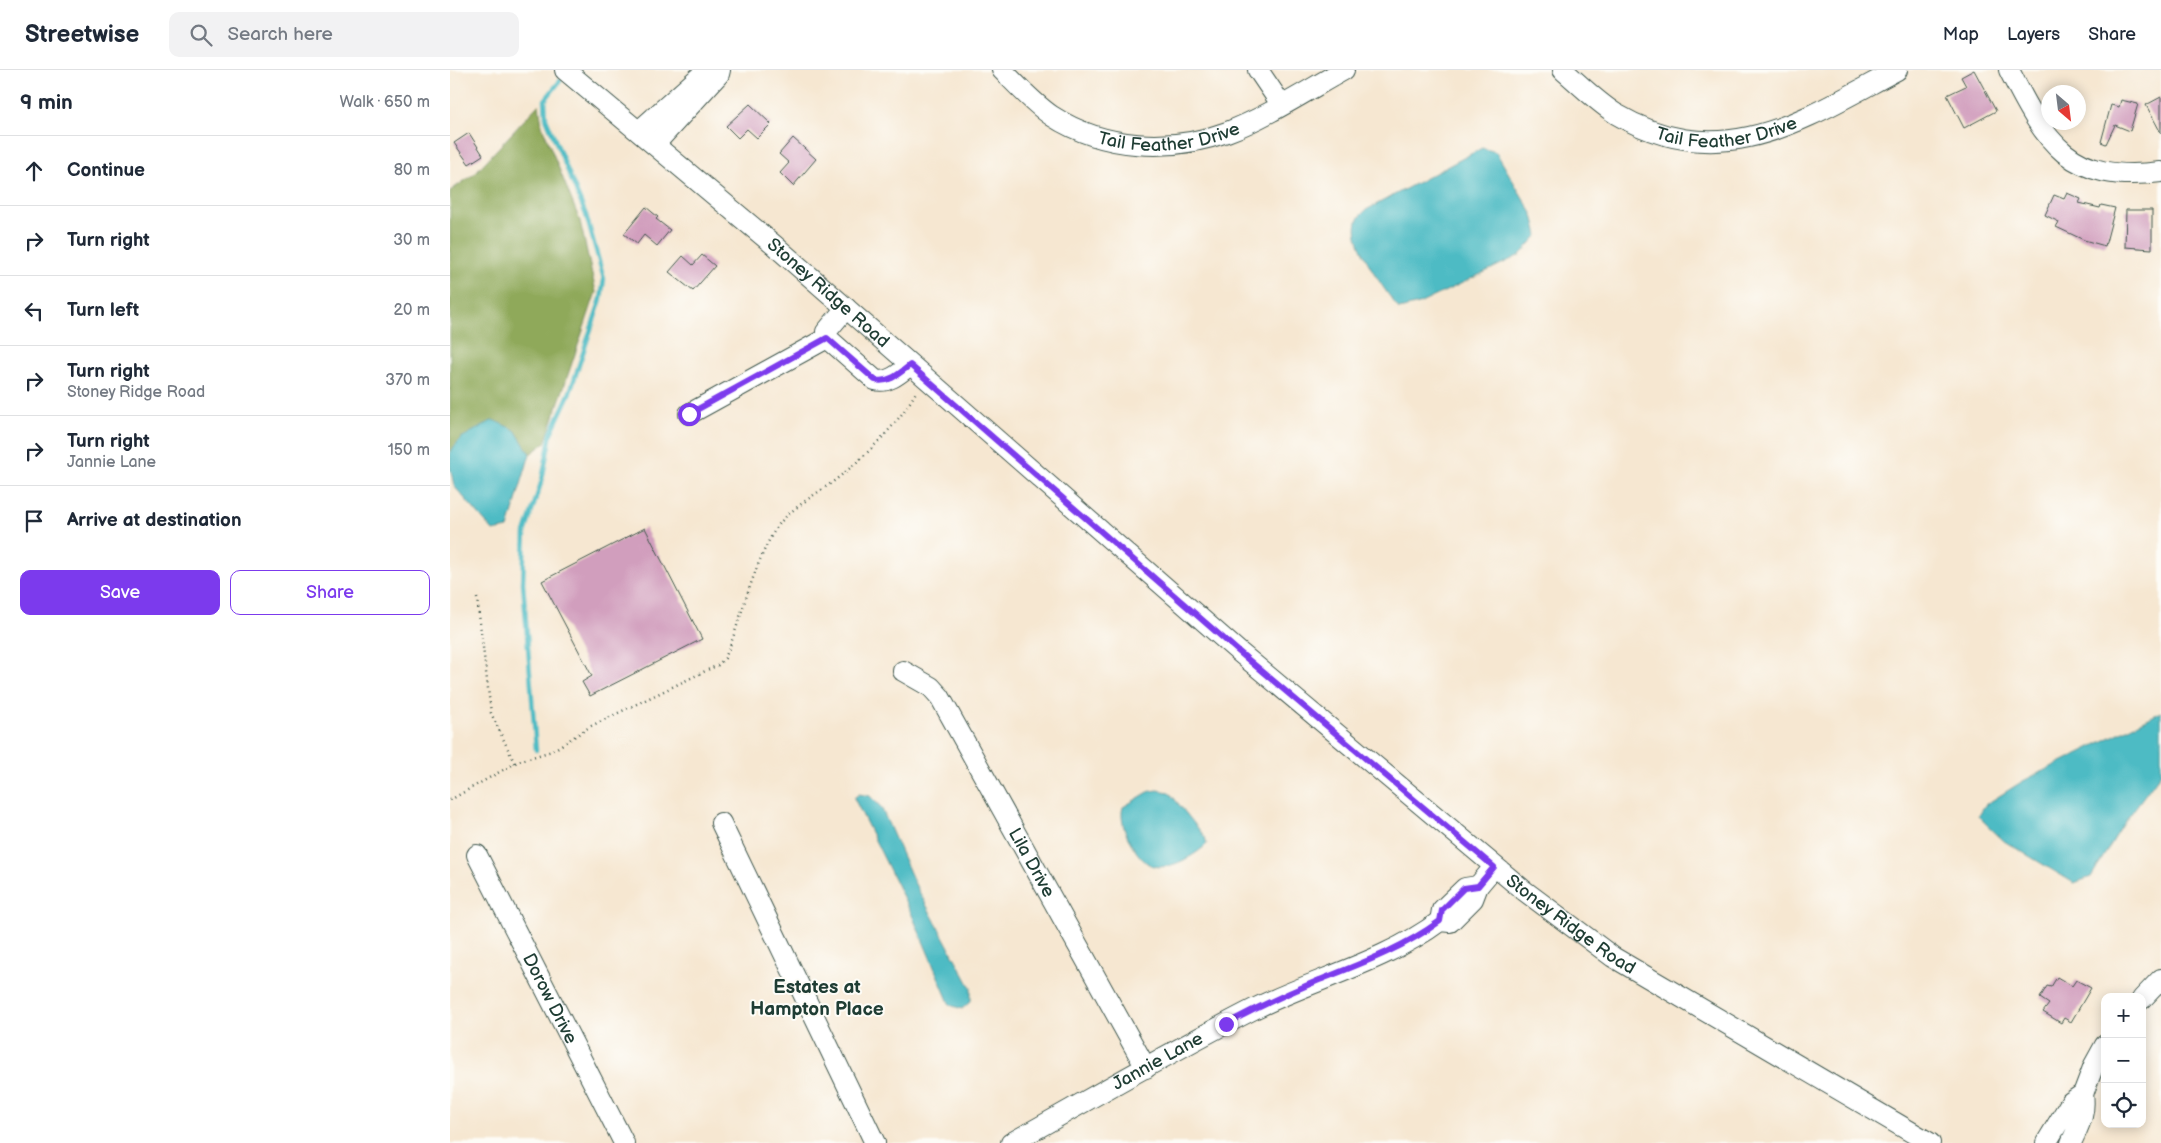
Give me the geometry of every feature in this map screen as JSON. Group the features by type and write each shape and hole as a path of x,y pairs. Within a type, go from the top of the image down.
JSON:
{"street":[{"name":"Stoney Ridge Road","path":"565,70 655,144 846,308 1238,651 1494,867 1613,957 1930,1143"},
{"path":"639,131 707,70"},
{"path":"655,144 719,74 720,70"},
{"name":"Tail Feather Drive","path":"1002,70 1035,102 1062,121 1100,137 1139,145 1182,143 1221,134 1344,70"},
{"path":"1258,70 1281,104"},
{"name":"Tail Feather Drive","path":"1563,70 1615,113 1645,128 1681,138 1722,141 1758,136 1795,123 1897,70"},
{"path":"2009,70 2035,120 2053,144 2068,156 2100,171 2117,174 2161,172"},
{"path":"846,308 826,332 827,338 875,380 879,381 917,371"},
{"path":"689,414 827,338"},
{"name":"Lila Drive","path":"903,671 931,687 940,697 1146,1068"},
{"path":"721,823 875,1143"},
{"name":"Dorow Drive","path":"477,855 624,1143"},
{"name":"Jannie Lane","path":"1011,1143 1256,1008 1399,947 1440,921 1442,910 1464,888 1478,886 1494,867"},
{"path":"2146,995 2161,979"},
{"path":"2071,1143 2085,1107 2083,1094 2101,1052"},
{"path":"2046,1143 2071,1102 2083,1094"}],"path":[{"path":"450,800 515,764 552,751 591,726 718,665 725,658 761,558 780,523 842,475 887,431 910,403 917,371"},
{"path":"477,598 491,713 515,764"}],"green space":[{"path":"539,104 542,126 580,221 596,292 545,443 530,454 515,430 461,438 450,452 450,191 474,174"}],"water":[{"path":"1482,148 1496,152 1533,215 1538,235 1520,255 1419,304 1399,309 1378,280 1364,254 1356,231 1358,218 1366,210"},
{"path":"493,420 515,430 530,454 508,528 493,531 454,486 450,466 450,452 461,438"},
{"path":"2161,712 2161,773 2124,823 2091,877 2074,883 2004,841 1978,816 1985,805 2023,781"},
{"path":"1150,791 1169,792 1205,837 1207,844 1187,858 1161,867 1147,863 1138,854 1127,835 1122,815 1123,807"},
{"path":"859,794 870,796 881,807 915,884 971,988 971,1001 962,1009 950,1005 912,915 854,798"}],"building":[{"path":"1974,70 1996,111 1964,128 1947,95 1966,86 1961,77"},
{"path":"2161,97 2161,133 2146,105"},
{"path":"2121,100 2138,104 2130,131 2115,125 2106,144 2101,142 2111,105 2119,107"},
{"path":"750,104 771,124 757,138 747,129 738,138 726,126"},
{"path":"469,133 483,155 469,164 454,143"},
{"path":"793,138 816,159 793,186 780,173 789,163 779,154"},
{"path":"2067,193 2081,199 2079,203 2100,208 2101,205 2115,208 2105,246 2084,240 2056,227 2059,222 2045,215 2054,195 2064,199"},
{"path":"646,207 658,217 656,219 670,230 657,246 644,235 637,244 624,234"},
{"path":"2126,210 2152,210 2152,249 2125,247"},
{"path":"702,255 715,266 693,291 669,272 683,256 693,265"},
{"path":"645,528 702,639 590,696 582,682 592,676 542,581"},
{"path":"2057,977 2072,986 2076,980 2091,988 2071,1022 2064,1018 2061,1023 2043,1012 2049,1004 2040,998 2047,986 2051,987"}],"waterway":[{"path":"536,750 523,583 525,533 542,480 551,433 570,392 601,299 604,279 586,215 546,118 545,100 560,81"}],"district":[{"name":"Estates at Hampton Place","path":"817,998"}],"route":[{"path":"689,414 827,338 875,380 892,378 910,365 1238,651 1494,867 1478,886 1464,888 1442,910 1440,921 1406,944 1274,1000 1226,1024"}]}
